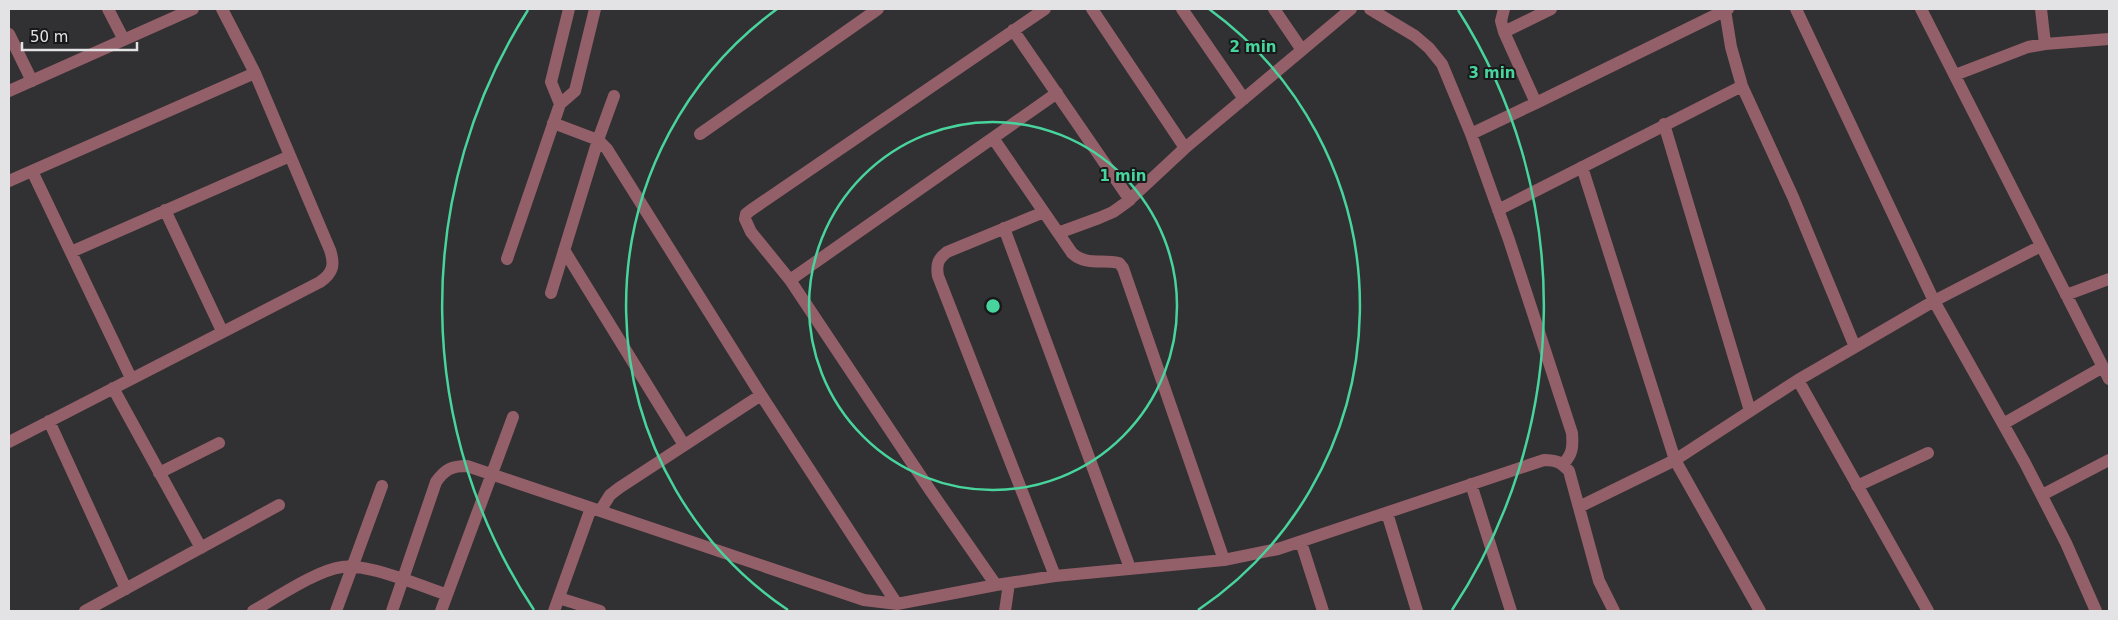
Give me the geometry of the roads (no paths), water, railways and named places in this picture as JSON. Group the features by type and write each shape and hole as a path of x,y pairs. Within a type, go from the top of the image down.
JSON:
{"street":[{"path":"108,9 124,40"},
{"path":"9,91 193,9"},
{"path":"9,442 320,282 328,276 332,269 333,260 330,250 255,73 222,9"},
{"path":"560,104 551,82 569,9"},
{"path":"506,259 560,104 574,92 595,9"},
{"path":"700,134 878,9"},
{"path":"1005,611 1002,584 930,490 790,280 746,225 746,214 1045,9"},
{"path":"1092,9 1186,148"},
{"path":"1182,9 1244,99"},
{"path":"1274,9 1302,50"},
{"path":"1058,233 1113,212 1130,200 1186,148 1351,9"},
{"path":"1370,9 1398,25 1429,48 1442,64 1498,210 1572,433 1573,446 1570,457 1563,464"},
{"path":"1504,9 1501,21 1504,32 1536,103"},
{"path":"1504,32 1551,9"},
{"path":"1470,134 1726,9 1731,48 1742,86 1793,197 1856,347"},
{"path":"1796,9 1934,301 2042,495 2096,611"},
{"path":"1921,9 2109,379"},
{"path":"2041,9 2045,44"},
{"path":"1013,30 1130,200"},
{"path":"9,34 32,81"},
{"path":"1955,75 2028,47 2109,39"},
{"path":"9,181 255,73"},
{"path":"1498,210 1742,86"},
{"path":"790,280 1057,94"},
{"path":"551,293 598,140 614,96"},
{"path":"553,123 598,140 607,149 761,395 897,604"},
{"path":"1664,124 1750,411"},
{"path":"993,138 1077,258 1084,262 1119,263 1123,268 1224,560"},
{"path":"71,252 290,156"},
{"path":"1582,167 1675,460 1760,611"},
{"path":"32,171 131,378"},
{"path":"165,210 222,332"},
{"path":"1044,212 947,252 939,258 937,266 938,276 1055,576"},
{"path":"1004,228 1130,568"},
{"path":"1579,507 1675,460 1798,380 1934,301 2041,246"},
{"path":"564,250 684,445"},
{"path":"2066,295 2109,279"},
{"path":"2003,424 2103,367"},
{"path":"1798,380 1928,611"},
{"path":"113,388 201,548"},
{"path":"554,611 595,509 619,488 761,395"},
{"path":"441,611 513,417"},
{"path":"49,421 126,589"},
{"path":"159,472 219,443"},
{"path":"1857,486 1928,454"},
{"path":"392,611 436,482 443,472 453,466 467,466 864,600 897,604 1055,576 1224,560 1278,549 1544,460 1556,460 1569,471 1599,581 1614,611"},
{"path":"2042,495 2109,460"},
{"path":"1471,484 1511,611"},
{"path":"336,611 382,486"},
{"path":"85,611 279,506"},
{"path":"1387,513 1417,611"},
{"path":"1301,542 1323,611"},
{"path":"252,611 329,570 352,566 403,579 446,595"},
{"path":"559,598 600,611"}]}
